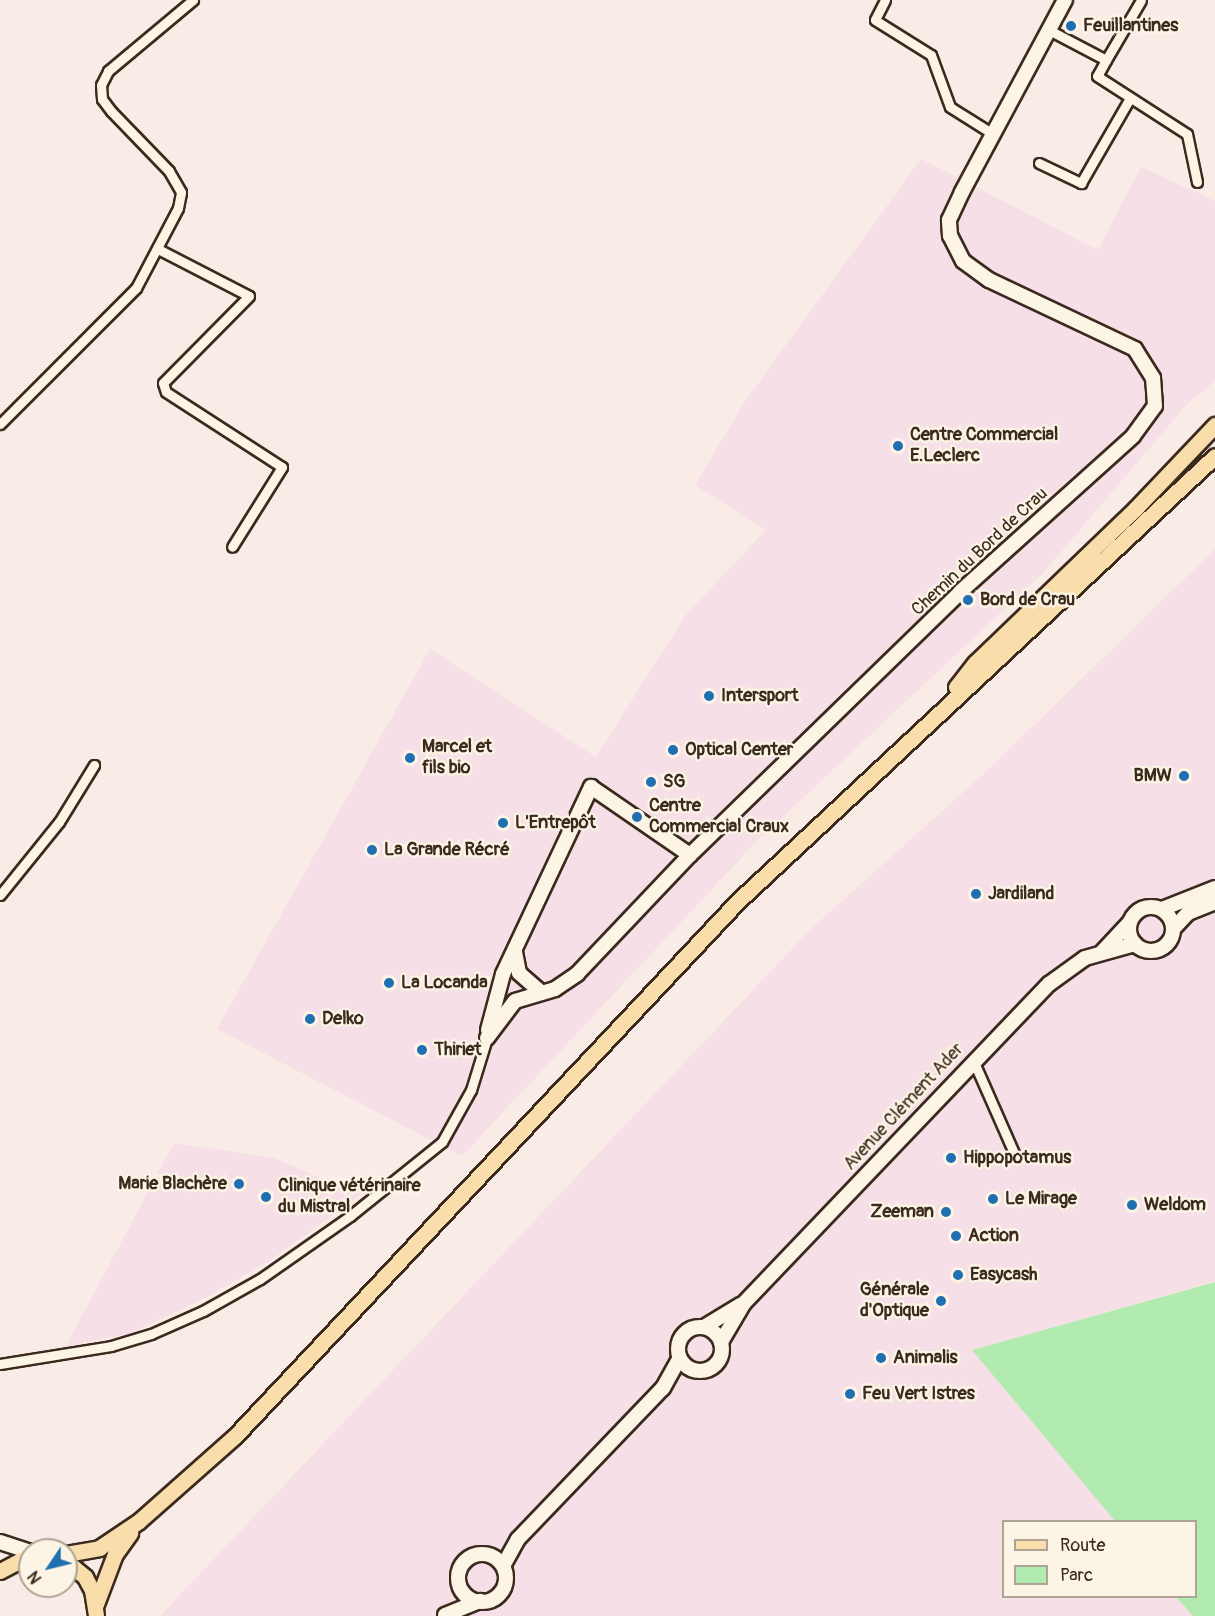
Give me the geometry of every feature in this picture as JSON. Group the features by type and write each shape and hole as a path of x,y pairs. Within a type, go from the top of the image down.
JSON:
{"main road":[{"path":"926,725 975,663 1136,508 1215,425"},
{"path":"78,1552 99,1548 139,1521 268,1404 486,1166 738,901 1215,457"},
{"path":"96,1610 118,1548 139,1521"},
{"path":"0,1571 18,1561"},
{"path":"78,1571 85,1577 96,1610"}],"street":[{"path":"0,424 136,288 158,249 182,192 170,171 111,111 102,99 101,85 108,71 193,0"},
{"path":"885,0 875,20 931,55 950,106 993,134"},
{"name":"Chemin du Bord de Crau","path":"487,1038 515,1001 542,993 577,974 690,855 960,592 1132,436 1155,406 1153,378 1135,349 989,280 963,261 955,250 949,220 1065,0"},
{"path":"1141,0 1097,76 1130,100 1187,134 1197,182"},
{"path":"1049,30 1106,60"},
{"path":"1039,163 1082,183 1130,100"},
{"path":"158,249 249,296 163,383 166,392 282,467 232,547"},
{"path":"0,895 59,822 94,765"},
{"name":"Chemin du Bord de Crau","path":"0,1364 111,1346 151,1334 203,1311 268,1274 350,1216 442,1142 471,1090 503,974 591,787 690,855"},
{"path":"1215,888 1162,909 1144,908 1130,922 1129,934 1135,944 1147,951 1159,950 1172,939 1174,928 1188,914 1215,902"},
{"path":"1162,909 1174,928"},
{"name":"Avenue Clément Ader","path":"1102,952 1130,922"},
{"name":"Avenue Clément Ader","path":"721,1342 744,1303 973,1060 1060,974 1102,952 1135,944"},
{"path":"514,952 519,973 542,993"},
{"path":"973,1060 1014,1153"},
{"name":"Avenue Clément Ader","path":"704,1327 744,1303"},
{"path":"503,1566 518,1539 663,1388 679,1359 680,1339 690,1329 704,1327 714,1332 721,1342 722,1354 716,1365 705,1371 692,1371 663,1388"},
{"path":"679,1359 692,1371"},
{"path":"445,1616 459,1583 465,1560 488,1554 518,1539"},
{"path":"0,1542 18,1549"},
{"path":"445,1616 480,1601 491,1600 503,1590 506,1577 503,1566 488,1554"},
{"path":"459,1583 466,1596 480,1601"}],"shaded area":[{"path":"921,159 1098,250 1141,167 1215,201 1215,381 1187,404 1044,572 757,841 462,1156 217,1029 430,649 596,757 685,616 766,530 695,485 746,400"},
{"path":"1215,549 1215,1281 973,1350 1114,1520 1002,1520 1002,1598 1177,1598 1193,1616 160,1616 811,929 989,769"},
{"path":"174,1143 274,1158 361,1195 272,1259 207,1297 129,1334 66,1346"}],"green space":[{"path":"1215,1282 1215,1616 1193,1616 1177,1598 1197,1598 1197,1520 1114,1520 972,1350"}],"place":[{"name":"Feuillantines","path":"1071,26"},
{"name":"Centre Commercial E.Leclerc","path":"898,446"},
{"name":"Bord de Crau","path":"968,600"},
{"name":"Intersport","path":"709,696"},
{"name":"Optical Center","path":"673,750"},
{"name":"Marcel et fils bio","path":"410,758"},
{"name":"BMW","path":"1184,776"},
{"name":"SG","path":"651,782"},
{"name":"Centre Commercial Craux","path":"637,817"},
{"name":"L'Entrepôt","path":"503,823"},
{"name":"La Grande Récré","path":"372,850"},
{"name":"Jardiland","path":"976,894"},
{"name":"La Locanda","path":"389,983"},
{"name":"Delko","path":"310,1019"},
{"name":"Thiriet","path":"422,1050"},
{"name":"Hippopotamus","path":"951,1158"},
{"name":"Marie Blachère","path":"239,1184"},
{"name":"Clinique vétérinaire du Mistral","path":"266,1197"},
{"name":"Le Mirage","path":"993,1199"},
{"name":"Weldom","path":"1132,1205"},
{"name":"Zeeman","path":"946,1212"},
{"name":"Action","path":"956,1236"},
{"name":"Easycash","path":"958,1275"},
{"name":"Générale d'Optique","path":"941,1301"},
{"name":"Animalis","path":"881,1358"},
{"name":"Feu Vert Istres","path":"850,1394"}]}
